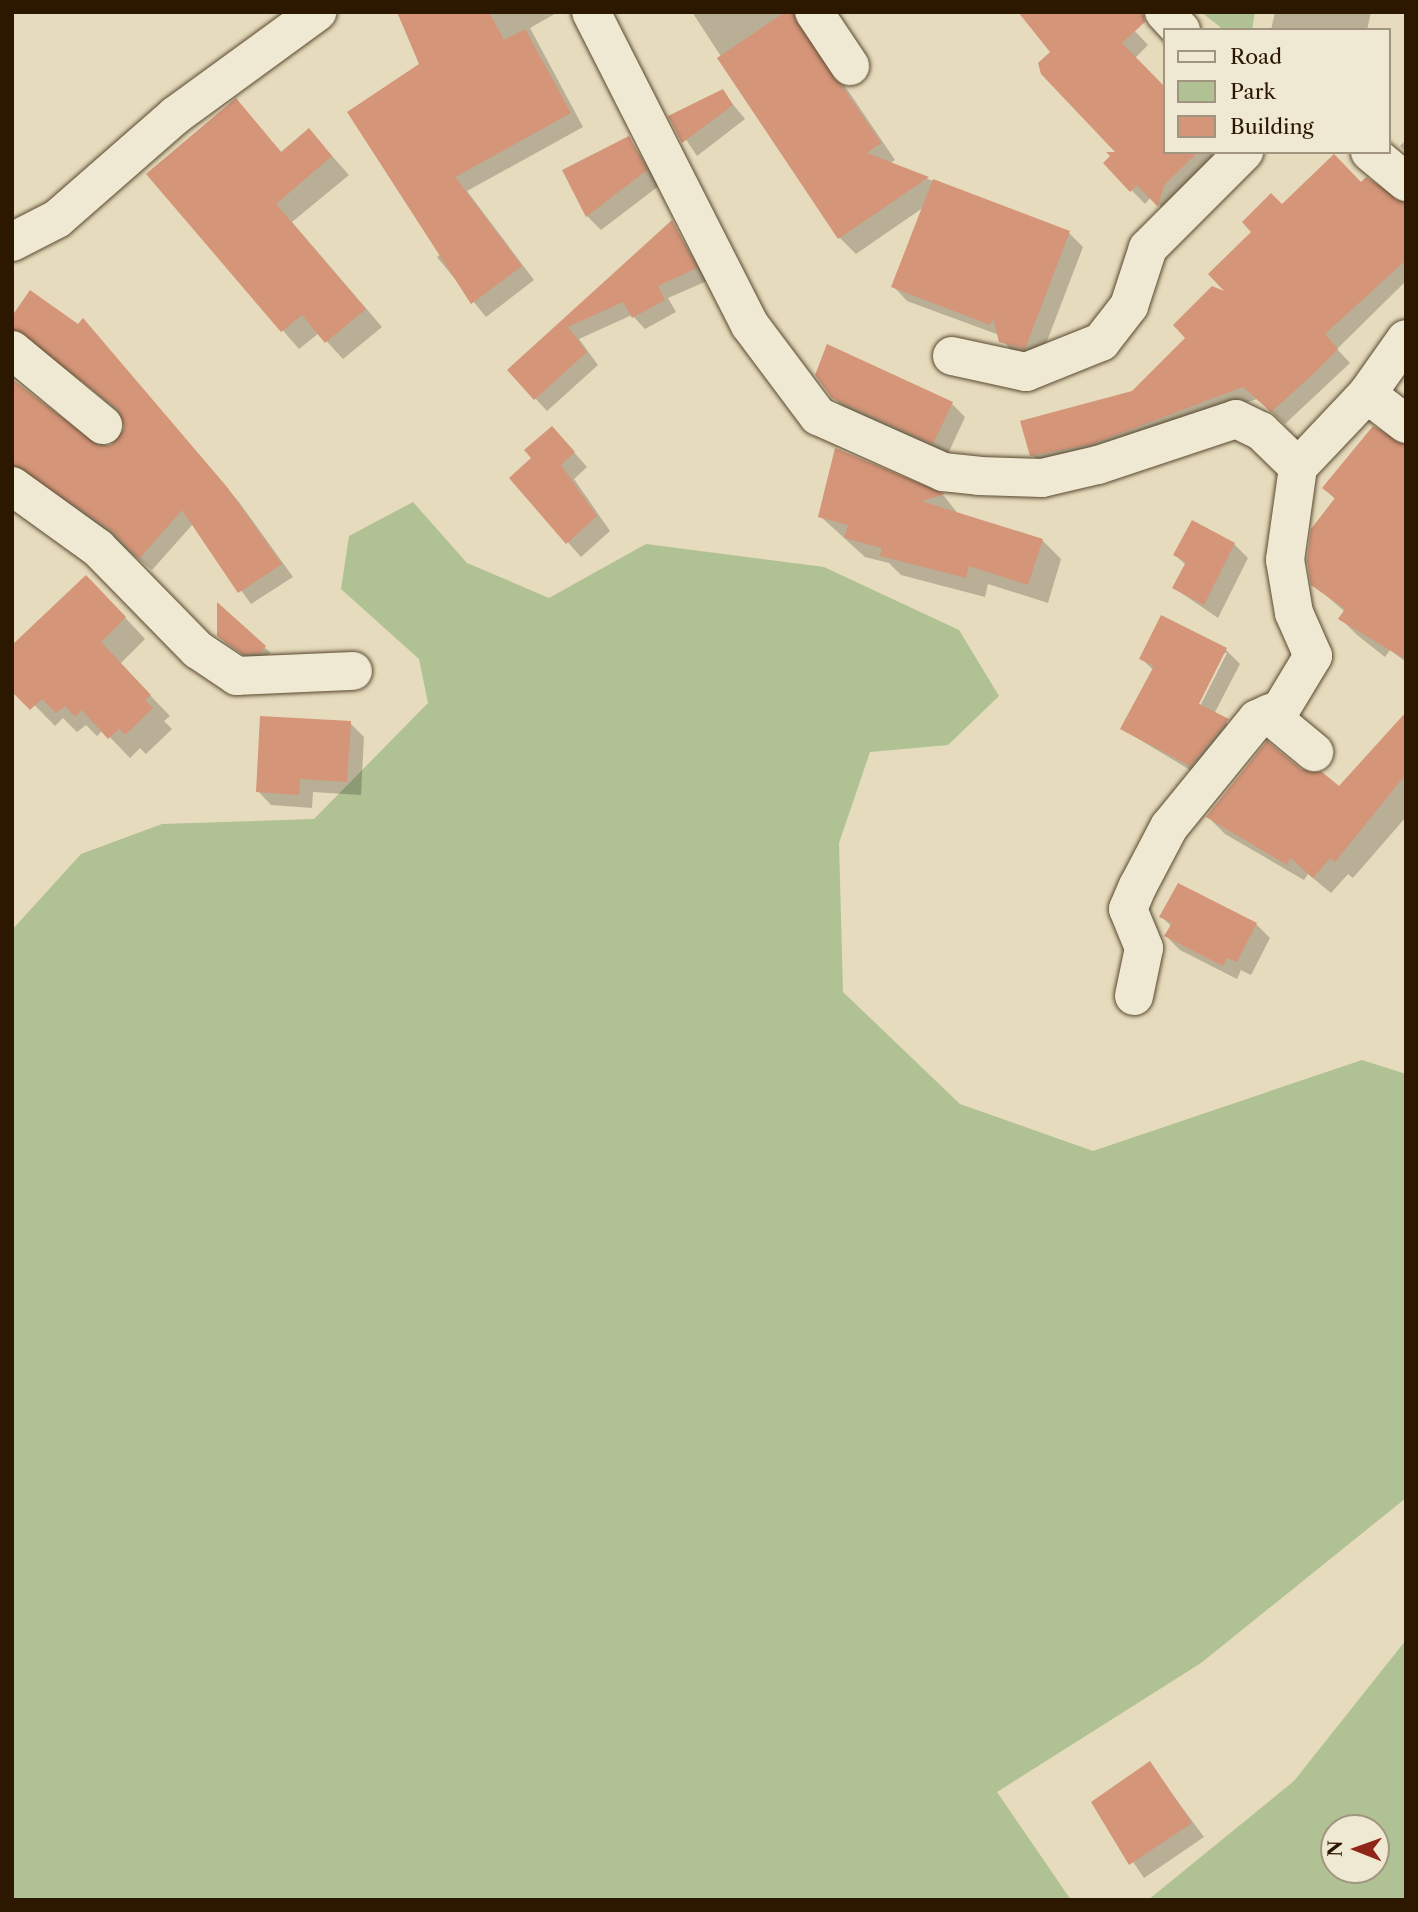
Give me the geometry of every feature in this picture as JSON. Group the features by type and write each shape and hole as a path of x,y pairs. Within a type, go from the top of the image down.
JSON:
{"street":[{"path":"12,242 57,219 176,116 317,12"},
{"path":"591,12 750,326 818,416 876,446 967,475 1042,478 1236,419 1261,431 1298,467"},
{"path":"814,12 850,66"},
{"path":"1164,12 1179,28"},
{"path":"952,355 1026,372 1101,342 1129,306 1148,248 1242,154"},
{"path":"1372,154 1406,182"},
{"path":"1134,996 1144,948 1128,909 1169,827 1236,742 1268,714 1281,709 1313,656 1294,612 1285,560 1298,467 1367,394 1406,339"},
{"path":"12,350 103,425"},
{"path":"1367,394 1406,424"},
{"path":"12,485 98,548 198,650 237,676 353,671"},
{"path":"1268,714 1314,752"}],"green space":[{"path":"1201,12 1255,12 1252,28 1221,28"},
{"path":"413,502 467,563 549,598 646,544 824,567 959,630 999,696 948,745 870,752 839,843 843,992 960,1104 1093,1151 1362,1060 1406,1074 1406,1498 1201,1663 997,1792 1071,1900 12,1900 12,930 81,854 162,824 314,819 428,703 419,659 341,589 349,536"},
{"path":"1406,1640 1406,1900 1148,1900 1294,1781"}],"building":[{"path":"397,12 489,12 504,40 525,29 571,113 455,177 522,266 471,304 347,112 419,64"},
{"path":"785,12 792,12 881,143 867,153 929,177 838,239 717,58"},
{"path":"1018,12 1143,12 1145,22 1122,43 1162,84 1162,154 1196,154 1164,185 1158,207 1137,185 1130,192 1103,163 1110,156 1106,152 1115,152 1041,74 1038,63 1050,52"},
{"path":"723,89 733,105 682,143 668,116"},
{"path":"236,98 281,152 309,128 332,156 276,204 366,309 325,343 302,315 281,332 146,174"},
{"path":"629,136 647,170 586,217 562,170"},
{"path":"1334,154 1361,182 1366,177 1406,203 1406,260 1325,334 1338,349 1310,377 1271,412 1243,387 1092,444 1030,456 1020,421 1132,391 1185,338 1173,325 1212,286 1224,291 1208,274 1251,232 1242,222 1271,193 1282,204"},
{"path":"933,179 1070,231 1025,349 999,342 993,318 990,325 891,287"},
{"path":"672,220 697,268 658,286 665,300 632,318 623,302 568,327 587,352 534,400 507,370"},
{"path":"30,290 78,324 83,318 227,487 282,564 238,593 182,510 139,559 111,530 12,464 12,379 99,446 111,445 125,428 117,408 12,329 12,316"},
{"path":"827,344 953,402 933,444 832,398 815,375"},
{"path":"552,426 575,452 561,465 597,516 566,544 509,478 531,458 524,450"},
{"path":"1373,426 1406,445 1406,660 1338,619 1345,609 1311,585 1307,560 1311,529 1335,498 1322,488"},
{"path":"835,448 945,494 921,501 1043,539 1028,585 969,566 966,578 880,556 882,548 844,538 848,525 818,517"},
{"path":"1192,520 1235,543 1204,605 1172,588 1186,562 1173,555"},
{"path":"86,575 126,617 101,642 151,695 145,700 153,708 125,735 119,729 108,739 82,710 75,717 65,706 56,713 42,699 30,710 12,692 12,645"},
{"path":"217,602 266,646 261,653 243,654 217,636"},
{"path":"1161,615 1227,648 1199,704 1229,719 1190,766 1120,729 1154,666 1139,659"},
{"path":"1406,712 1406,774 1335,862 1330,858 1313,878 1290,858 1287,865 1206,817 1267,741 1301,769 1322,772 1339,786"},
{"path":"260,716 351,721 347,782 300,779 299,795 256,792"},
{"path":"1178,883 1257,923 1237,962 1227,958 1223,966 1164,936 1172,923 1159,917"},
{"path":"1150,1761 1192,1823 1129,1865 1091,1802"}]}
